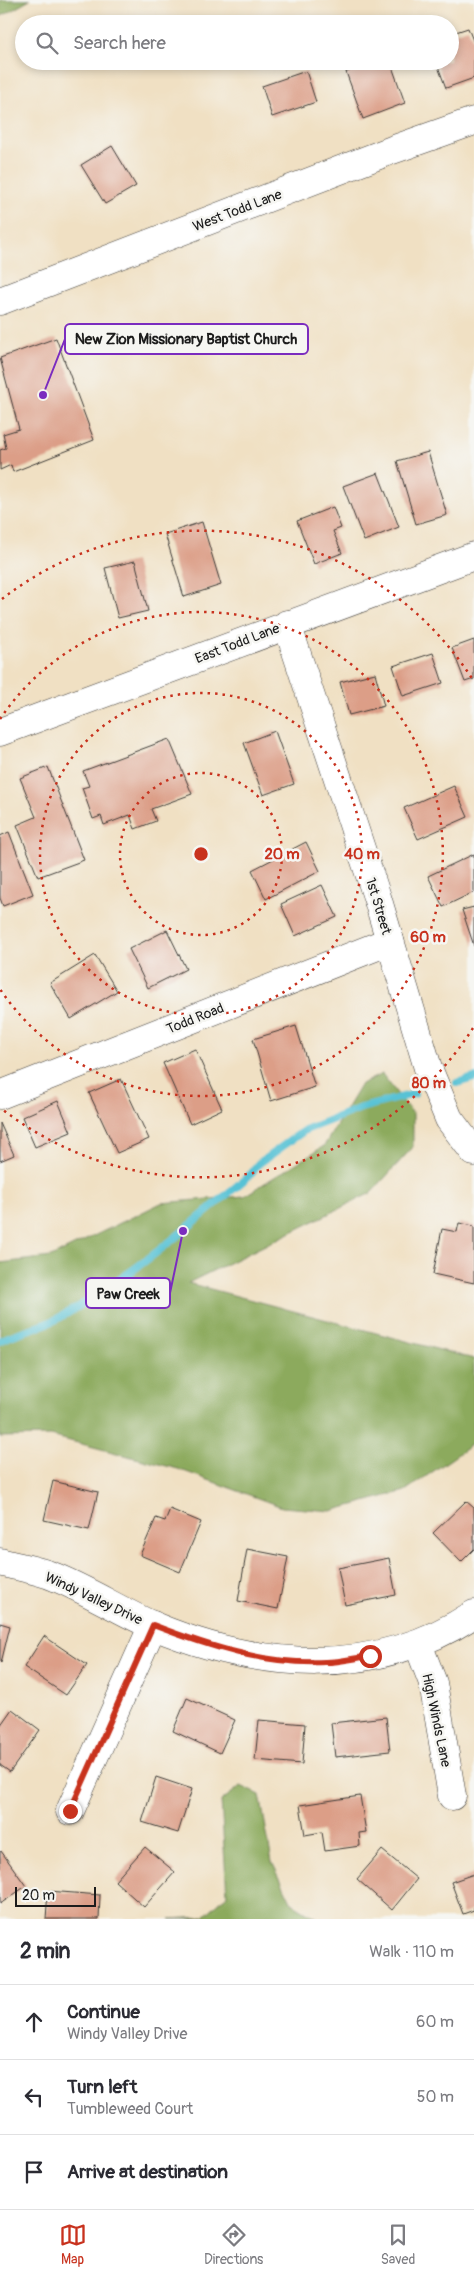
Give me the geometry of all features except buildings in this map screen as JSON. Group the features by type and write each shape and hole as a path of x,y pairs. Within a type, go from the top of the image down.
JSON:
{"street":[{"name":"West Todd Lane","path":"0,301 392,150 474,121"},
{"name":"East Todd Lane","path":"0,732 474,556"},
{"name":"1st Street","path":"287,624 390,941 428,1068 449,1119 474,1152"},
{"name":"Todd Road","path":"0,1095 390,941"},
{"name":"Windy Valley Drive","path":"0,1562 54,1577 153,1625 235,1652 284,1661 325,1662 370,1656 418,1644 456,1626 474,1614"},
{"path":"70,1811 153,1625"},
{"name":"High Winds Lane","path":"418,1644 432,1683 452,1796"}],"green space":[{"path":"0,0 30,0 0,17"},
{"path":"382,1074 413,1114 413,1147 371,1193 188,1283 474,1359 474,1443 405,1491 331,1511 282,1507 178,1469 51,1436 0,1437 0,1263 51,1257 161,1203 244,1196 324,1146 361,1084"},
{"path":"241,1786 260,1795 272,1862 292,1903 318,1919 170,1919 203,1917 227,1895 221,1801"}],"waterway":[{"path":"457,1083 474,1078"},
{"path":"0,1341 57,1319 134,1270 252,1173 258,1164 305,1130 361,1108 414,1094"}],"place":[{"name":"New Zion Missionary Baptist Church","path":"43,395"},
{"name":"Paw Creek","path":"183,1231"}],"route":[{"path":"70,1811 153,1625 235,1652 284,1661 325,1662 370,1656"}]}
